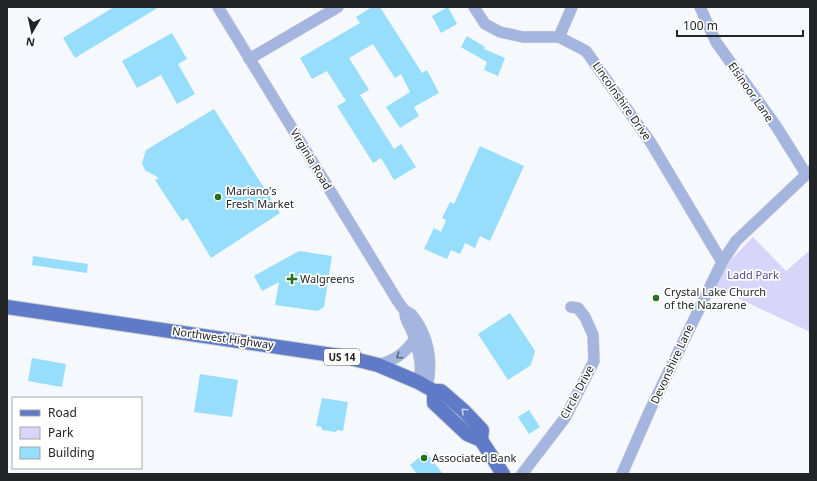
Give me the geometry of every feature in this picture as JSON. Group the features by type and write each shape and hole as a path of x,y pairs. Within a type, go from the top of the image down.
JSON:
{"main road":[{"name":"Northwest Highway","path":"7,306 318,352 378,365 426,387"},
{"path":"426,387 434,403 467,434 480,440 504,474"}],"street":[{"name":"Virginia Road","path":"218,7 396,300 411,314 427,343 430,361 430,374 426,387"},
{"path":"249,59 338,7"},
{"name":"Lincolnshire Drive","path":"474,7 485,24 500,32 523,37 559,37 586,51 651,143 722,262"},
{"path":"559,37 572,7"},
{"name":"Elsinoor Lane","path":"700,7 716,42 808,172"},
{"name":"Devonshire Lane","path":"622,474 660,389 722,262 736,241 808,172"},
{"name":"Circle Drive","path":"522,474 565,418 594,361 593,335 585,317 578,308 571,307"},
{"name":"Virginia Road","path":"405,310 404,316 415,340 426,387"},
{"path":"378,365 399,357 415,340"}],"green space":[{"name":"Ladd Park","path":"753,237 786,271 810,250 810,332 716,288 725,266"}],"building":[{"path":"114,7 159,7 75,58 63,38"},
{"path":"372,7 380,7 422,73 427,70 439,93 414,107 419,116 400,128 386,107 410,92 401,74 395,78 373,44 349,58 369,90 360,95 394,149 401,144 416,167 394,180 381,158 373,163 337,106 346,101 327,71 312,79 300,58 360,23 356,17"},
{"path":"448,7 457,24 441,33 432,16"},
{"path":"172,33 187,59 178,64 195,94 177,104 161,75 137,88 122,61"},
{"path":"467,36 485,47 484,49 505,58 498,76 484,70 487,62 461,47"},
{"name":"Mariano's Fresh Market","path":"214,109 280,213 211,258 187,218 182,221 155,180 159,178 145,170 142,163 146,150"},
{"path":"480,146 524,166 490,241 480,236 475,248 465,243 460,254 451,250 447,259 424,249 434,228 441,232 446,220 442,218 450,202 454,204"},
{"name":"Walgreens","path":"299,251 332,256 324,307 318,311 275,305 279,282 262,291 254,276"},
{"path":"33,256 88,264 87,273 32,265"},
{"path":"510,313 535,351 531,365 508,380 478,334"},
{"path":"32,358 66,364 62,387 28,381"},
{"path":"200,374 238,380 232,417 194,412"},
{"path":"322,398 348,402 343,431 337,430 336,432 322,430 322,427 316,426"},
{"path":"529,410 540,427 529,434 518,417"},
{"name":"Associated Bank","path":"426,452 443,474 417,474 410,465"}],"place":[{"name":"Mariano's Fresh Market","path":"218,197"},
{"name":"Walgreens","path":"292,279"},
{"name":"Crystal Lake Church of the Nazarene","path":"656,298"},
{"name":"Associated Bank","path":"424,458"}]}
